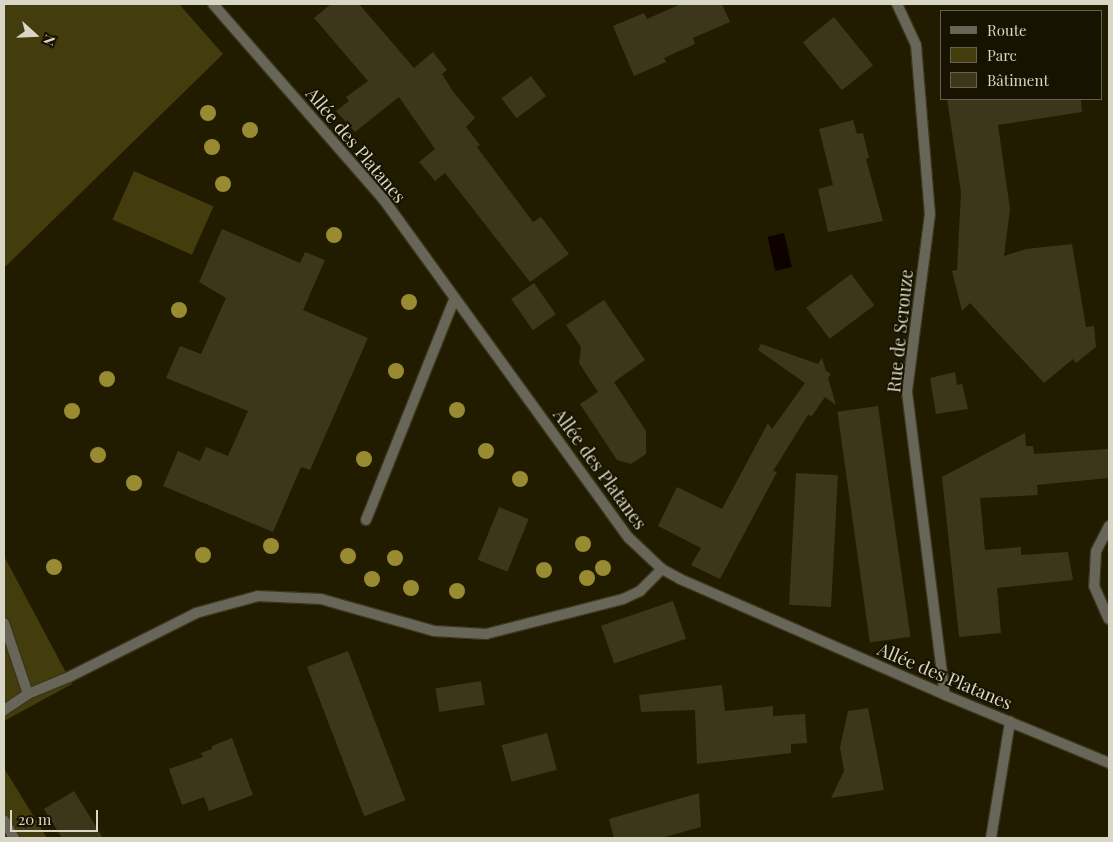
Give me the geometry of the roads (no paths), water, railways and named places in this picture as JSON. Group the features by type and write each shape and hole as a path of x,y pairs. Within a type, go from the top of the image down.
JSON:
{"street":[{"name":"Allée des Platanes","path":"213,4 384,200 629,538 662,569 680,579 945,695 1109,763"},
{"name":"Rue de Scrouze","path":"897,4 916,45 930,214 907,392 945,695"},
{"path":"366,520 455,298"},
{"path":"1109,526 1096,552 1094,586 1109,619"},
{"path":"4,710 28,694 69,677 196,613 258,596 321,599 434,631 486,634 623,599 640,591 662,569"},
{"path":"4,623 28,694"},
{"path":"991,838 1010,722"},
{"path":"4,820 14,838"}]}
